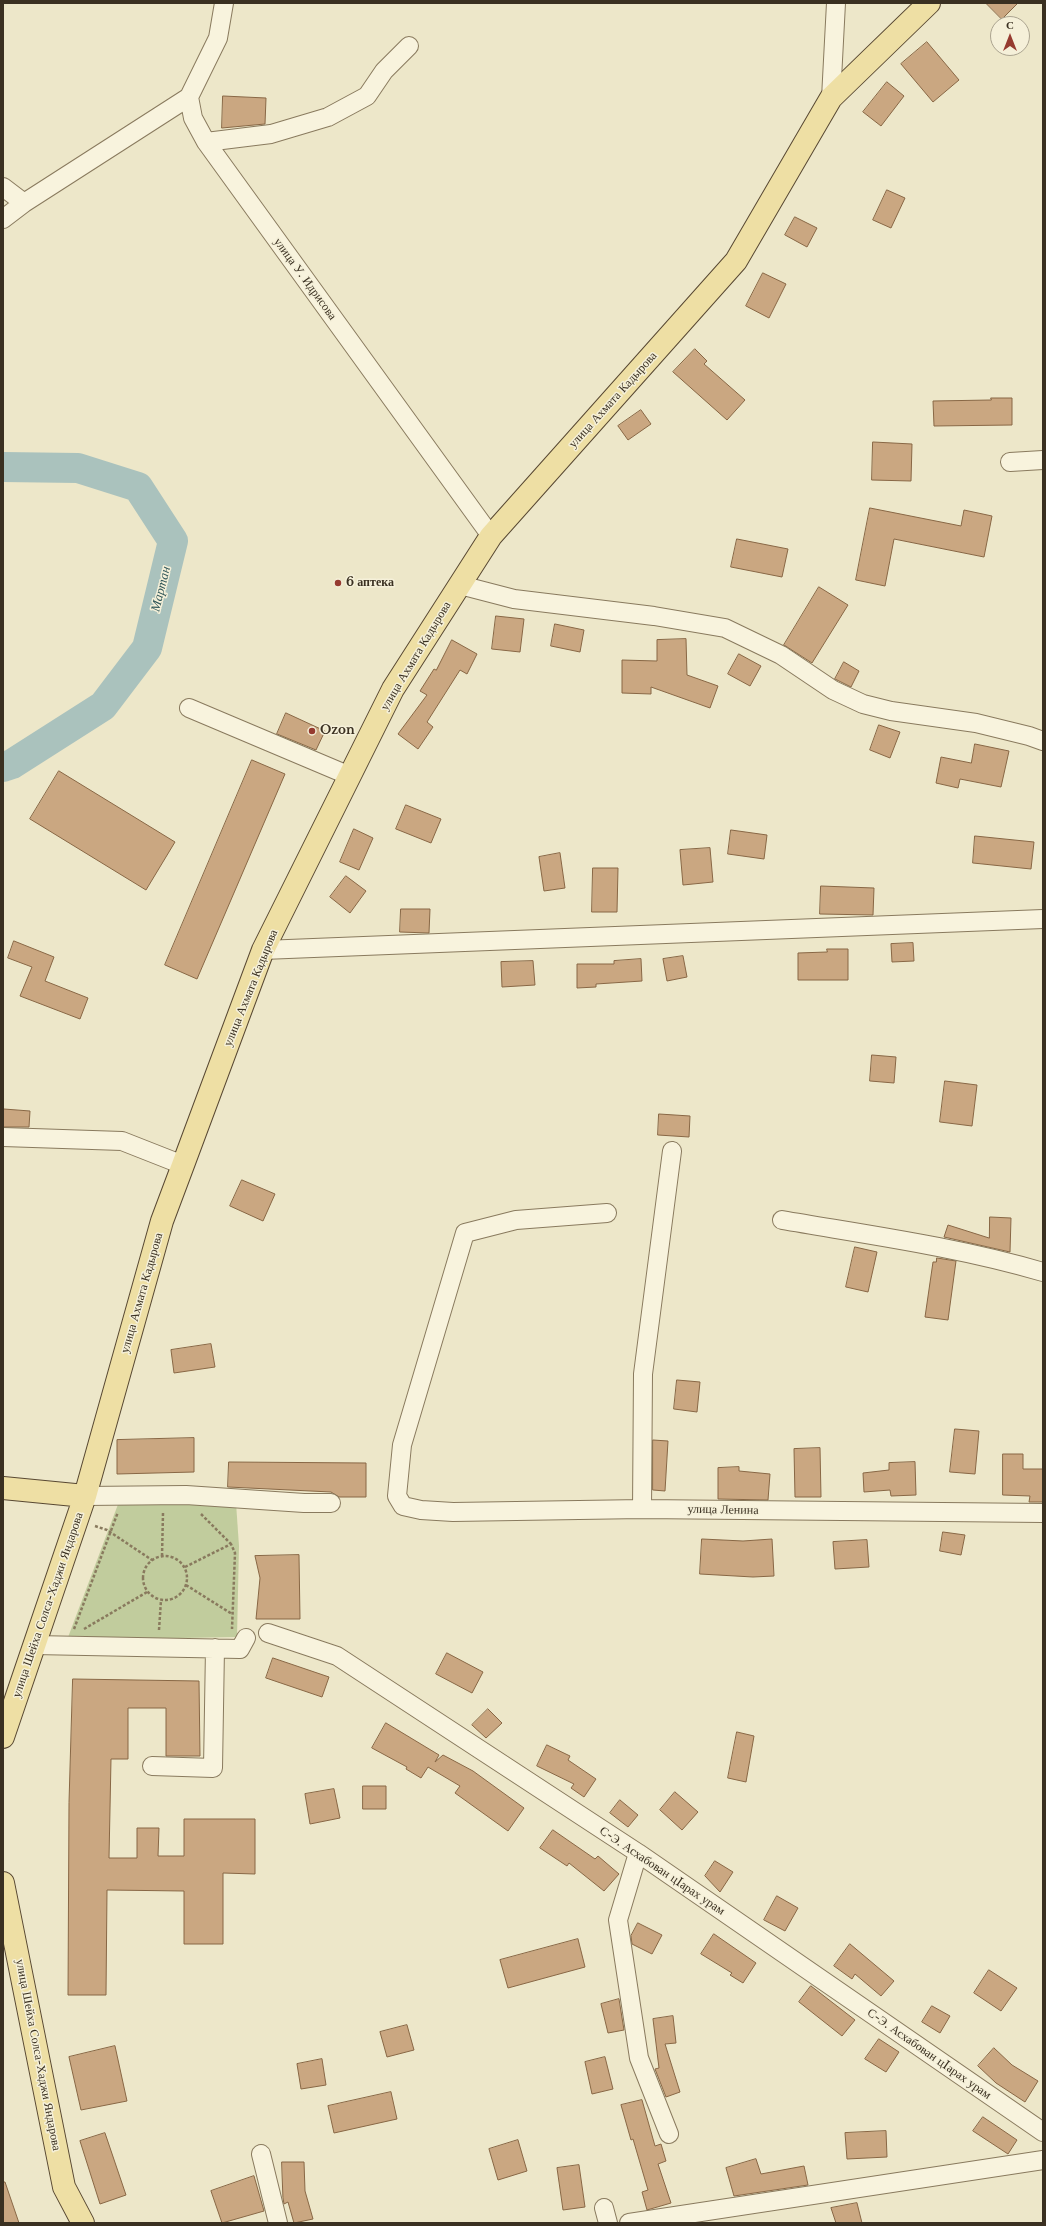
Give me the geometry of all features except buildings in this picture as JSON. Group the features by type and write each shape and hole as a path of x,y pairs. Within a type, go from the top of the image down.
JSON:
{"main road":[{"name":"улица Ахмата Кадырова","path":"85,1496 162,1222 263,950 393,690 491,536 736,261 831,98 929,3"},
{"path":"3,1488 85,1496"},
{"name":"улица Шейха Солса-Хаджи Яндарова","path":"3,1737 85,1496"},
{"name":"улица Шейха Солса-Хаджи Яндарова","path":"3,1883 64,2187 83,2223"}],"street":[{"path":"3,220 24,203 189,97 218,38 224,3"},
{"path":"831,98 836,3"},
{"path":"206,142 271,134 328,117 367,96 384,70 409,46"},
{"name":"улица У. Идрисова","path":"189,97 193,118 206,142 491,536"},
{"path":"3,187 24,203"},
{"path":"1010,462 1043,460"},
{"path":"460,585 514,599 654,616 725,628 781,655 833,690 863,704 891,711 976,723 1043,741"},
{"path":"189,708 350,776"},
{"path":"263,950 1043,919"},
{"path":"3,1137 122,1141 183,1165"},
{"path":"642,1509 644,1374 672,1151"},
{"name":"улица Ленина","path":"606,1213 516,1220 465,1233 402,1444 397,1496 403,1506 421,1510 453,1512 642,1509 1043,1513"},
{"path":"782,1220 918,1244 1016,1264 1043,1272"},
{"path":"85,1496 186,1495 304,1503 331,1503"},
{"name":"С-Э. Асхабован цIарах урам","path":"268,1633 337,1656 638,1853 1043,2132"},
{"path":"34,1645 240,1649 239,1637"},
{"path":"152,1766 213,1768 215,1648"},
{"path":"638,1853 618,1920 639,2058 669,2134"},
{"path":"261,2154 278,2223"},
{"path":"628,2223 1043,2160"}],"path":[{"path":"162,1556 163,1506"},
{"path":"71,1636 108,1531 119,1510"},
{"path":"200,1513 206,1517 231,1544 235,1553 232,1614 239,1637"},
{"path":"108,1531 152,1560"},
{"path":"185,1568 231,1544"},
{"path":"162,1556 172,1556 181,1562 185,1568 188,1580 178,1597 168,1601 158,1600 148,1592 144,1586 142,1576 145,1567 152,1560 162,1556"},
{"path":"186,1585 232,1614"},
{"path":"77,1633 148,1592"}],"green space":[{"path":"120,1499 236,1503 239,1546 237,1637 67,1640"}],"waterway":[{"name":"Мартан","path":"3,467 78,468 138,487 173,541 147,648 103,706 12,764 3,767"}],"place":[{"name":"6 аптека","path":"338,583"},
{"name":"Ozon","path":"312,731"}]}
